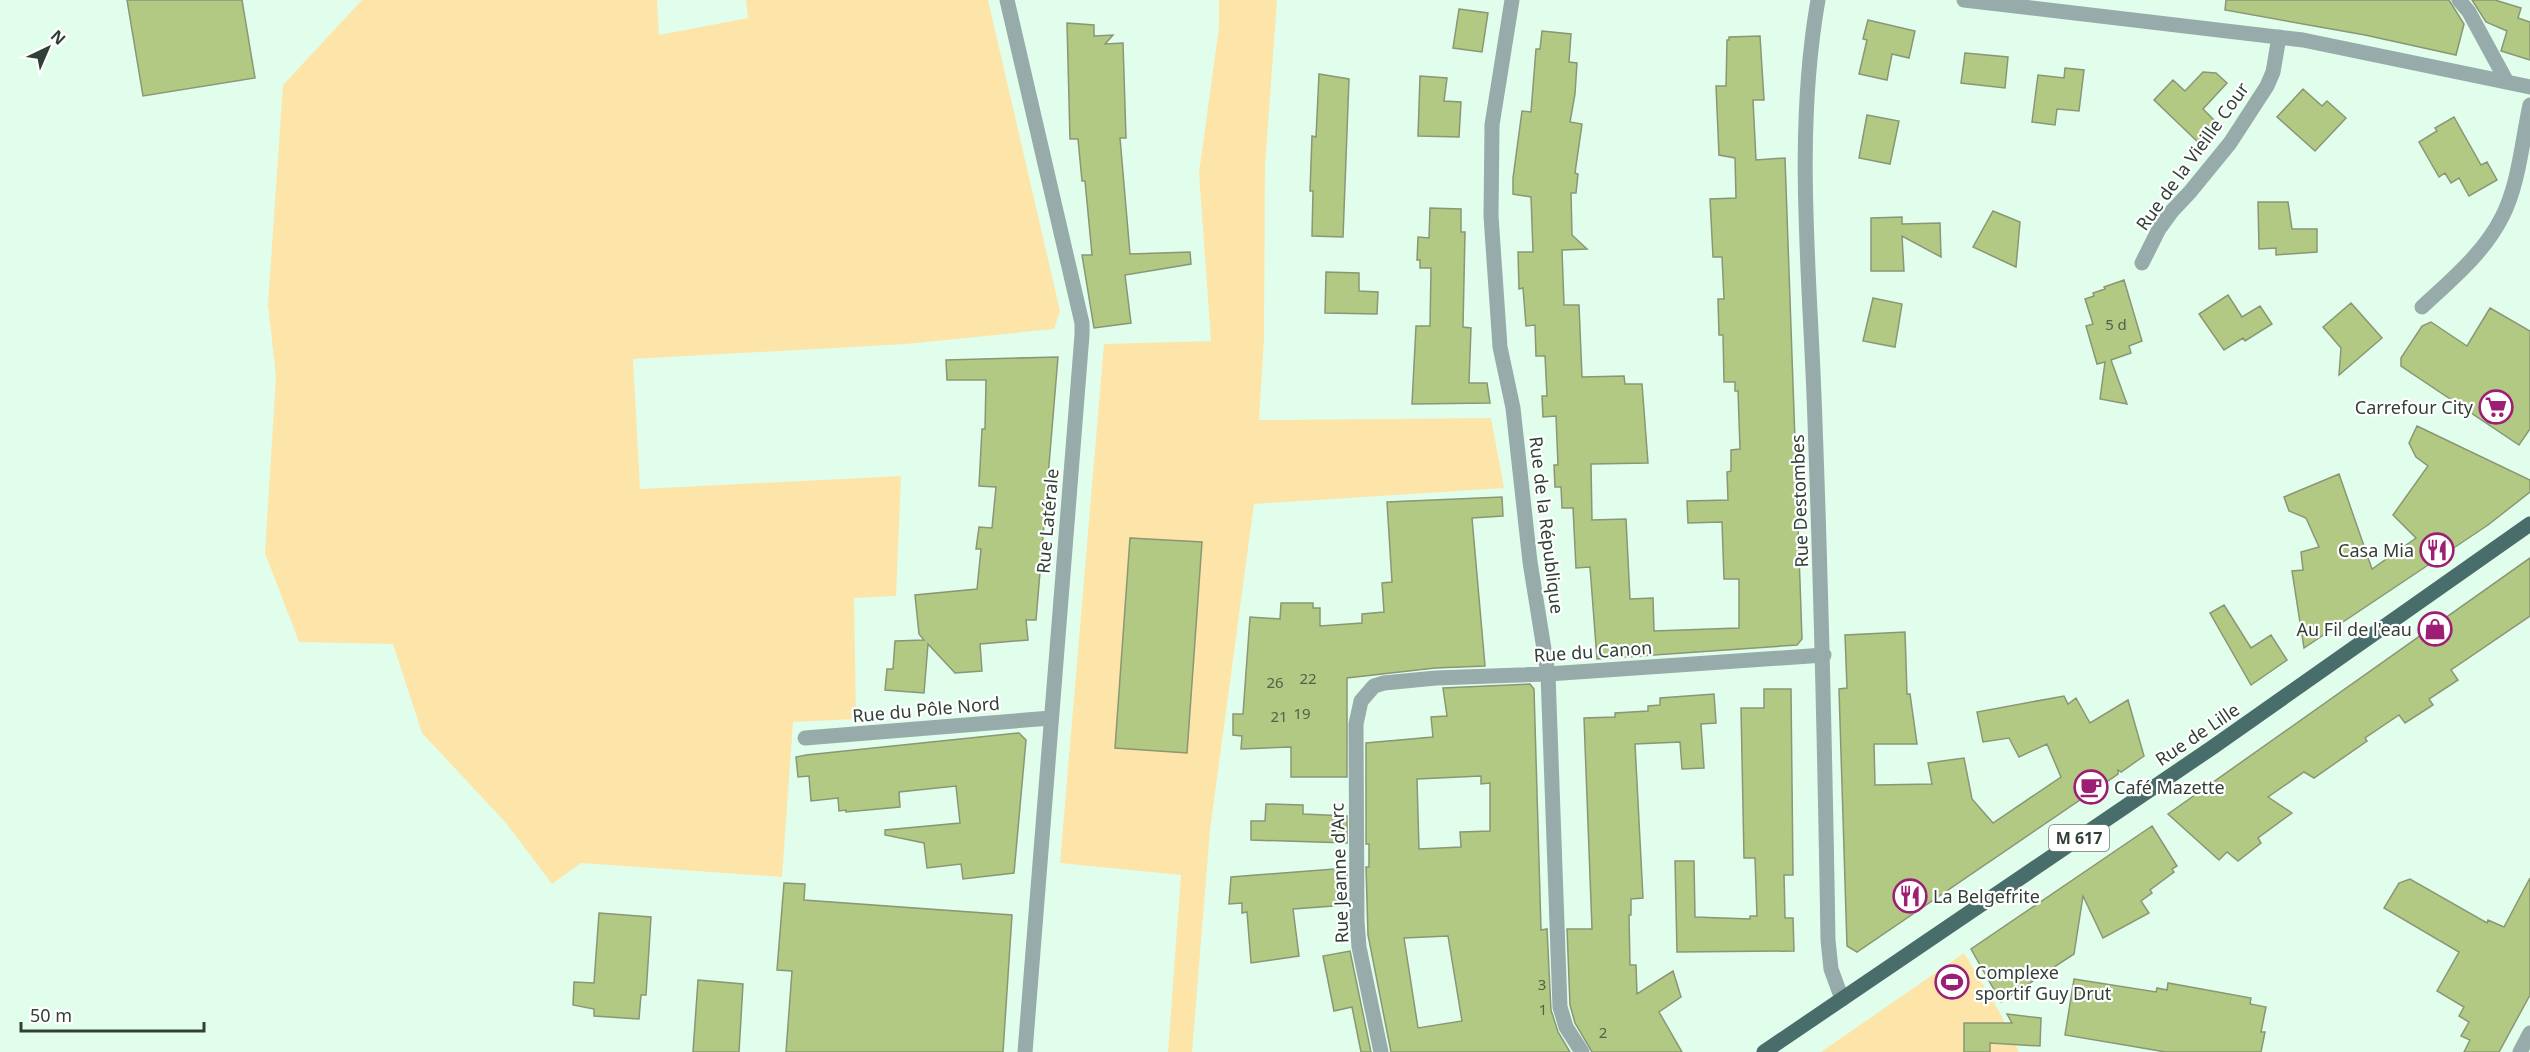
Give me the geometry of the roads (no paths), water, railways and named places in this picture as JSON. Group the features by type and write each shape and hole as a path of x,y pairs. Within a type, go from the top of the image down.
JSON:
{"main road":[{"name":"Rue de Lille","path":"1764,1052 2222,741 2530,524"}],"street":[{"name":"Rue Latérale","path":"1006,0 1082,323 1081,363 1025,1052"},
{"name":"Rue de la République","path":"1512,0 1491,125 1491,216 1500,347 1513,408 1530,562 1548,674 1560,1007 1566,1027 1582,1052"},
{"name":"Rue Destombes","path":"1818,0 1812,42 1806,166 1824,655 1828,940 1831,969 1842,999"},
{"path":"1964,0 2279,37 2530,87"},
{"path":"2459,0 2469,12 2507,82"},
{"name":"Rue de la Vieille Cour","path":"2142,263 2172,211 2230,143 2259,100 2273,72 2279,37"},
{"path":"2422,307 2482,247 2502,217 2516,176 2530,105"},
{"name":"Rue du Canon","path":"1367,693 1374,686 1397,681 1548,674 1824,655"},
{"name":"Rue Jeanne d'Arc","path":"1367,693 1361,701 1356,724 1357,921 1359,947 1381,1052"},
{"name":"Rue du Pôle Nord","path":"805,738 1051,718"},
{"path":"2520,1052 2530,1033"}],"place":[{"name":"Carrefour City","path":"2496,407"},
{"name":"Casa Mia","path":"2437,550"},
{"name":"Au Fil de l'eau","path":"2435,629"},
{"name":"Café Mazette","path":"2091,787"},
{"name":"La Belgefrite","path":"1910,896"},
{"name":"Complexe sportif Guy Drut","path":"1952,982"}]}
